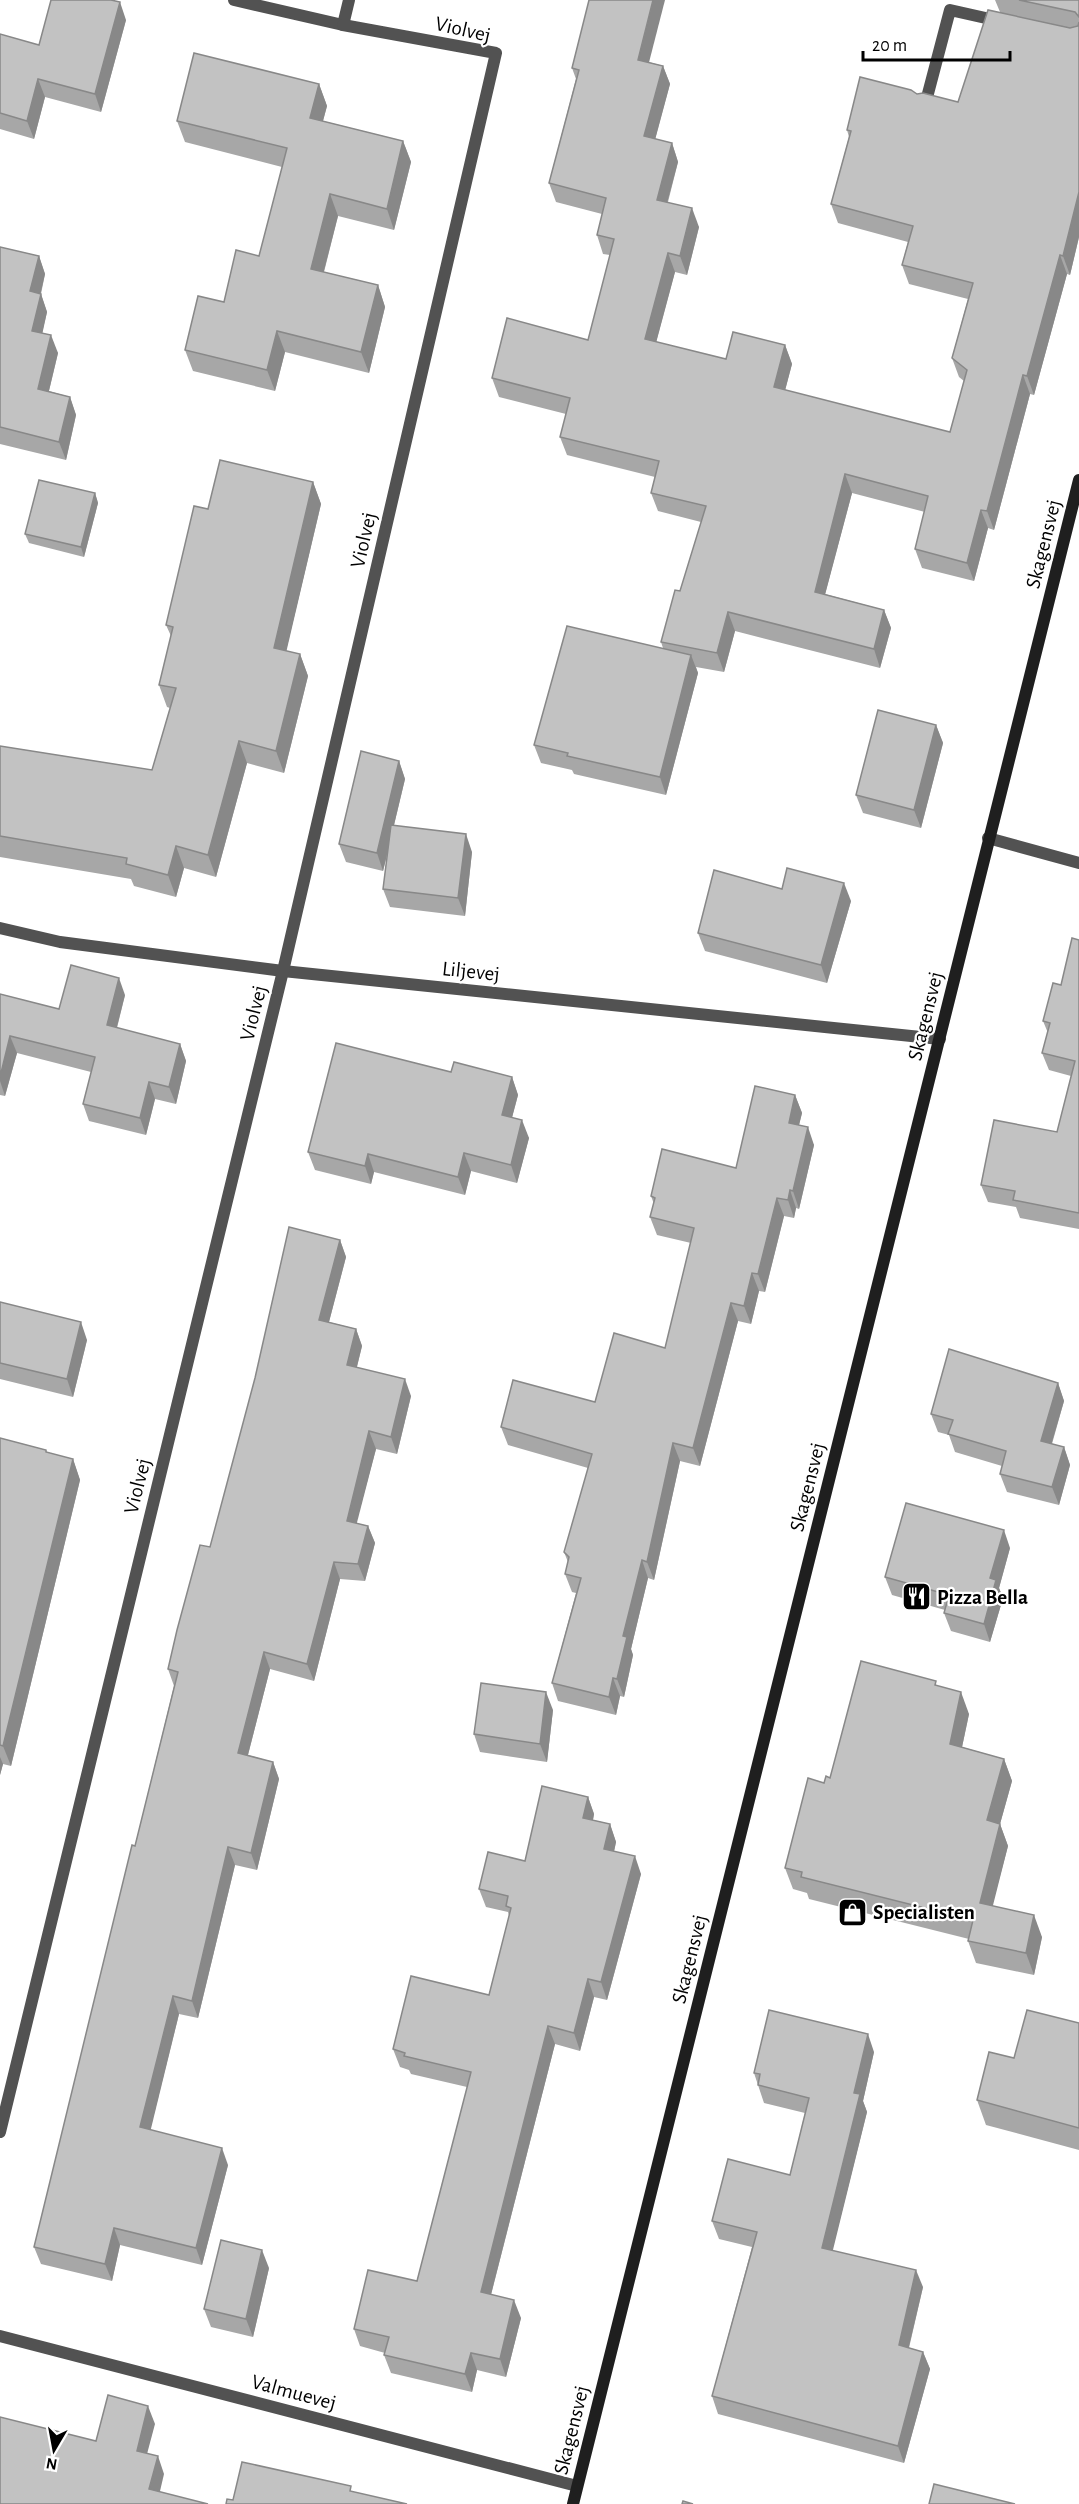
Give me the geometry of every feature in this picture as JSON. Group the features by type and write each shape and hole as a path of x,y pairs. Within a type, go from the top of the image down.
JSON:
{"street":[{"path":"234,0 342,25 349,0"},
{"path":"925,105 950,10 1009,23"},
{"name":"Violvej","path":"0,2132 283,971 496,53 342,25"},
{"name":"Skagensvej","path":"573,2504 1079,480"},
{"path":"988,838 1079,863"},
{"name":"Liljevej","path":"0,928 60,942 283,971 940,1039"},
{"name":"Valmuevej","path":"0,2336 577,2486"}],"building":[{"path":"51,0 120,2 95,94 38,79 27,121 0,113 0,34 39,45"},
{"path":"589,0 653,0 638,60 663,66 644,136 672,143 657,200 692,208 680,256 668,253 645,339 726,359 733,332 785,345 774,387 950,432 967,370 952,358 973,283 902,265 913,226 831,204 851,131 847,130 860,77 911,90 917,94 923,93 958,102 988,10 1070,28 1078,26 1079,22 1079,192 1063,256 1060,255 1027,376 1023,375 987,511 981,510 967,563 915,549 928,496 845,474 815,592 884,610 874,649 728,612 717,653 661,642 675,590 680,591 706,506 651,493 659,461 560,437 570,398 492,378 507,318 588,340 614,239 597,235 606,198 549,183 579,70 572,68"},
{"path":"1019,0 1079,0 1079,17 1075,12"},
{"path":"194,53 319,84 310,118 403,141 387,209 330,194 311,269 378,285 361,352 277,331 267,370 185,350 198,296 224,302 236,250 259,256 287,148 177,121"},
{"path":"0,247 39,256 30,291 41,294 32,331 51,335 38,389 70,397 59,442 0,427"},
{"path":"220,460 313,482 274,648 300,654 276,751 239,741 208,855 176,846 168,875 126,864 127,858 0,836 0,746 152,770 176,688 159,685 173,627 166,625 194,506 208,509"},
{"path":"39,480 95,493 81,547 25,534"},
{"path":"567,626 691,655 660,777 567,756 568,753 534,745"},
{"path":"878,710 936,725 914,810 856,795"},
{"path":"361,751 399,761 377,853 339,844"},
{"path":"391,825 466,834 458,898 383,889"},
{"path":"787,868 844,883 821,965 698,933 714,870 782,889"},
{"path":"1072,938 1079,940 1079,1213 1013,1200 1015,1191 981,1185 994,1120 1057,1132 1075,1061 1042,1053 1050,1023 1043,1021 1053,983 1061,985"},
{"path":"71,965 119,978 107,1025 180,1044 169,1087 149,1082 140,1118 83,1104 95,1057 10,1036 0,1077 0,994 59,1009"},
{"path":"336,1043 451,1072 454,1062 512,1077 502,1115 522,1120 511,1165 464,1153 458,1177 368,1154 365,1166 308,1152"},
{"path":"755,1086 795,1095 789,1123 808,1127 793,1191 790,1190 788,1200 777,1198 758,1274 752,1273 744,1306 731,1303 693,1448 673,1443 647,1562 642,1560 623,1636 627,1637 617,1679 613,1678 609,1697 552,1683 581,1578 565,1574 569,1557 564,1552 592,1454 501,1427 513,1380 595,1402 614,1333 665,1348 694,1228 650,1217 655,1198 651,1196 662,1149 736,1168"},
{"path":"289,1227 340,1240 319,1320 356,1329 347,1365 405,1379 391,1437 369,1431 347,1521 368,1526 358,1564 334,1562 307,1664 264,1652 238,1753 273,1762 251,1853 228,1847 192,2001 173,1996 140,2127 222,2148 196,2248 114,2228 105,2264 34,2247 132,1845 135,1846 178,1672 168,1669 177,1630 200,1545 210,1547 255,1378"},
{"path":"0,1302 81,1322 67,1379 0,1363"},
{"path":"949,1349 1058,1383 1041,1441 1064,1447 1052,1487 1000,1474 1006,1451 948,1434 953,1420 931,1414"},
{"path":"0,1438 73,1459 3,1746 0,1745"},
{"path":"906,1503 1004,1530 990,1578 996,1580 984,1624 944,1613 949,1595 885,1577"},
{"path":"861,1661 936,1681 935,1685 961,1692 950,1744 1004,1759 987,1820 1000,1824 980,1903 1034,1915 1026,1953 968,1941 973,1920 801,1877 802,1872 785,1868 808,1778 824,1783 826,1776 830,1778"},
{"path":"481,1683 546,1692 540,1744 474,1734"},
{"path":"542,1786 588,1797 583,1818 610,1824 604,1849 635,1856 601,1982 588,1979 574,2033 548,2026 481,2292 514,2300 500,2359 471,2353 465,2374 384,2355 389,2337 354,2329 368,2270 417,2281 471,2072 404,2056 405,2053 393,2049 411,1976 489,1995 511,1908 506,1906 508,1896 479,1889 488,1852 525,1861"},
{"path":"769,2010 868,2034 854,2093 860,2094 822,2248 916,2270 899,2345 923,2352 898,2446 712,2396 757,2232 712,2221 728,2159 790,2175 809,2098 758,2085 760,2074 754,2073"},
{"path":"1027,2010 1079,2023 1079,2128 977,2100 989,2052 1014,2058"},
{"path":"221,2240 262,2250 246,2319 204,2309"},
{"path":"108,2395 148,2406 137,2451 158,2456 149,2489 208,2504 0,2504 0,2417 96,2441"},
{"path":"242,2462 351,2486 350,2491 407,2504 226,2504 227,2499 233,2500"},
{"path":"934,2484 1015,2504 929,2504"}],"place":[{"name":"Pizza Bella","path":"916,1597"},
{"name":"Specialisten","path":"852,1912"}]}
